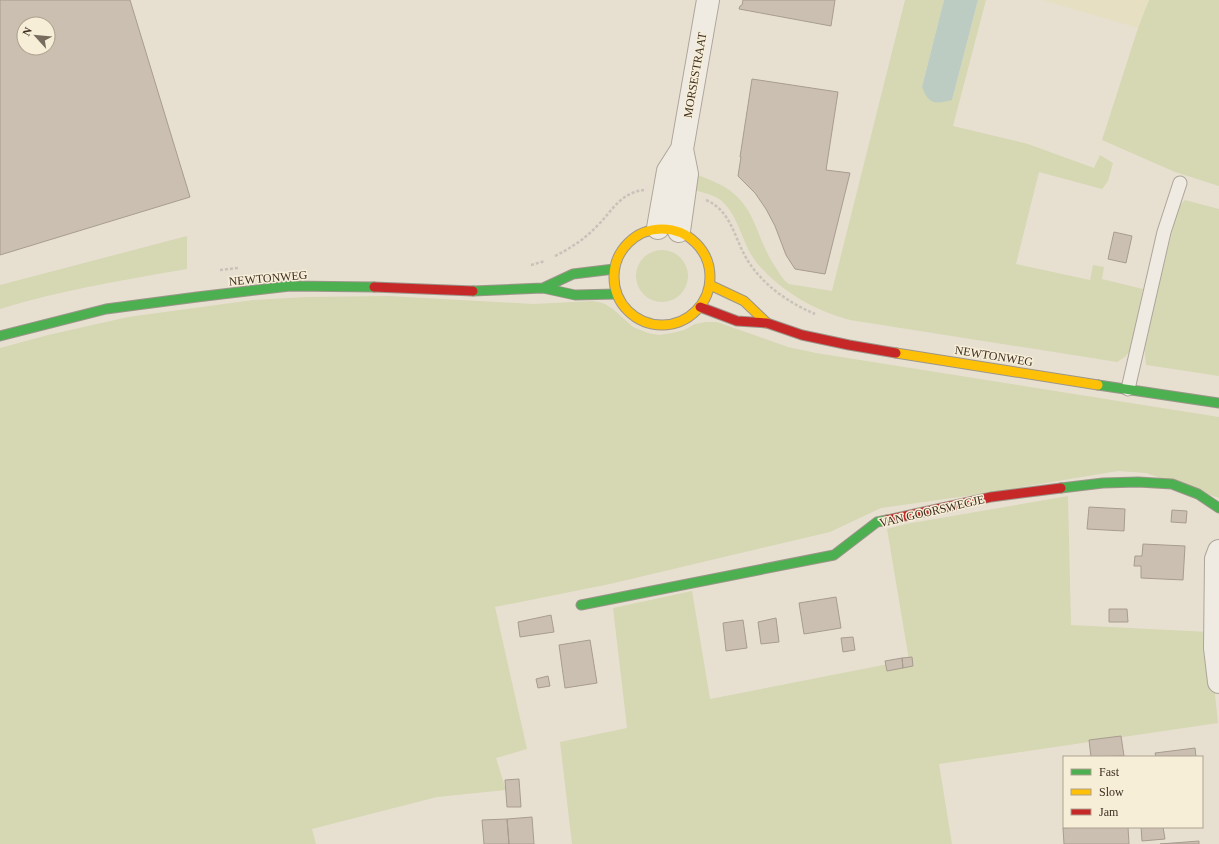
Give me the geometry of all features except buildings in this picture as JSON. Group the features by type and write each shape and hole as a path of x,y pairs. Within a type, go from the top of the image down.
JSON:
{"main road":[{"path":"669,230 691,238 700,247 707,259 710,272 710,285 706,297 700,307 687,318 671,324 654,325 638,319 625,308 616,294 614,268 619,253 630,241 643,232 669,230"},
{"name":"NEWTONWEG","path":"543,288 573,274 614,268"},
{"name":"NEWTONWEG","path":"710,285 744,301 767,323"},
{"name":"NEWTONWEG","path":"0,336 106,310 290,286 482,290 543,288 575,295 616,294"},
{"name":"NEWTONWEG","path":"700,307 737,321 767,323 802,335 849,345 1219,403"},
{"name":"VAN GOORSWEGJE","path":"582,605 834,555 877,522 991,497 1103,483 1138,482 1172,484 1198,494 1219,508"}],"street":[{"name":"MORSESTRAAT","path":"669,230 687,174 682,149 708,0"},
{"path":"1219,551 1216,559 1216,648 1219,682"}],"lane":[{"path":"1128,389 1164,232 1180,183"}],"shaded area":[{"path":"944,0 978,0 952,100 933,102 927,97 922,87"},
{"path":"1042,0 1149,0 1138,28"}],"green space":[{"path":"905,0 944,0 922,87 952,100 978,0 986,0 953,126 1028,144 1094,168 1100,155 1113,163 1108,181 1102,189 1039,172 1016,264 1090,280 1093,265 1104,267 1102,279 1143,289 1131,348 1124,358 1117,362 850,320 827,312 796,297 768,275 754,259 735,219 725,205 713,196 693,190 696,175 721,185 733,193 749,212 769,257 785,281 789,284 832,291"},
{"path":"1149,0 1219,0 1219,186 1175,172 1102,140 1138,28"},
{"path":"1185,200 1219,209 1219,376 1146,365 1144,346 1178,207"},
{"path":"187,236 187,269 116,281 69,291 0,309 0,285"},
{"path":"657,250 667,250 676,254 684,262 688,271 688,281 684,290 676,298 667,302 657,302 648,298 640,290 636,281 636,271 640,262 648,254"},
{"path":"389,296 533,304 593,301 603,303 613,309 633,327 648,333 659,335 672,333 684,330 695,324 717,322 788,347 816,353 1219,417 1219,498 1146,473 1118,471 981,494 881,508 830,532 610,584 495,607 527,749 496,758 506,790 437,797 312,829 316,844 0,844 0,348 48,335 128,317 253,300 306,297"},
{"path":"1068,496 1071,625 1209,632 1218,723 939,764 952,844 572,844 560,742 627,728 613,608 692,591 710,699 909,660 887,529 906,524"}],"traffic: fast":[{"path":"543,288 573,274 614,269"},
{"path":"0,336 106,309 197,297 290,286 374,287"},
{"path":"473,291 543,288 575,295 616,294"},
{"path":"1098,385 1219,403"},
{"path":"1061,488 1103,483 1138,482 1172,484 1198,494 1219,508"},
{"path":"581,605 834,555 877,522 887,520"}],"traffic: slow":[{"path":"662,229 680,232 696,243 707,259 710,277 707,295 696,311 680,322 662,325 644,322 628,311 617,295 614,277 617,259 628,243 644,232 662,229"},
{"path":"710,285 744,301 767,323"},
{"path":"896,353 1098,385"}],"traffic: jam":[{"path":"374,287 473,291"},
{"path":"700,307 737,321 767,323 802,335 896,353"},
{"path":"887,520 991,497 1061,488"}]}
